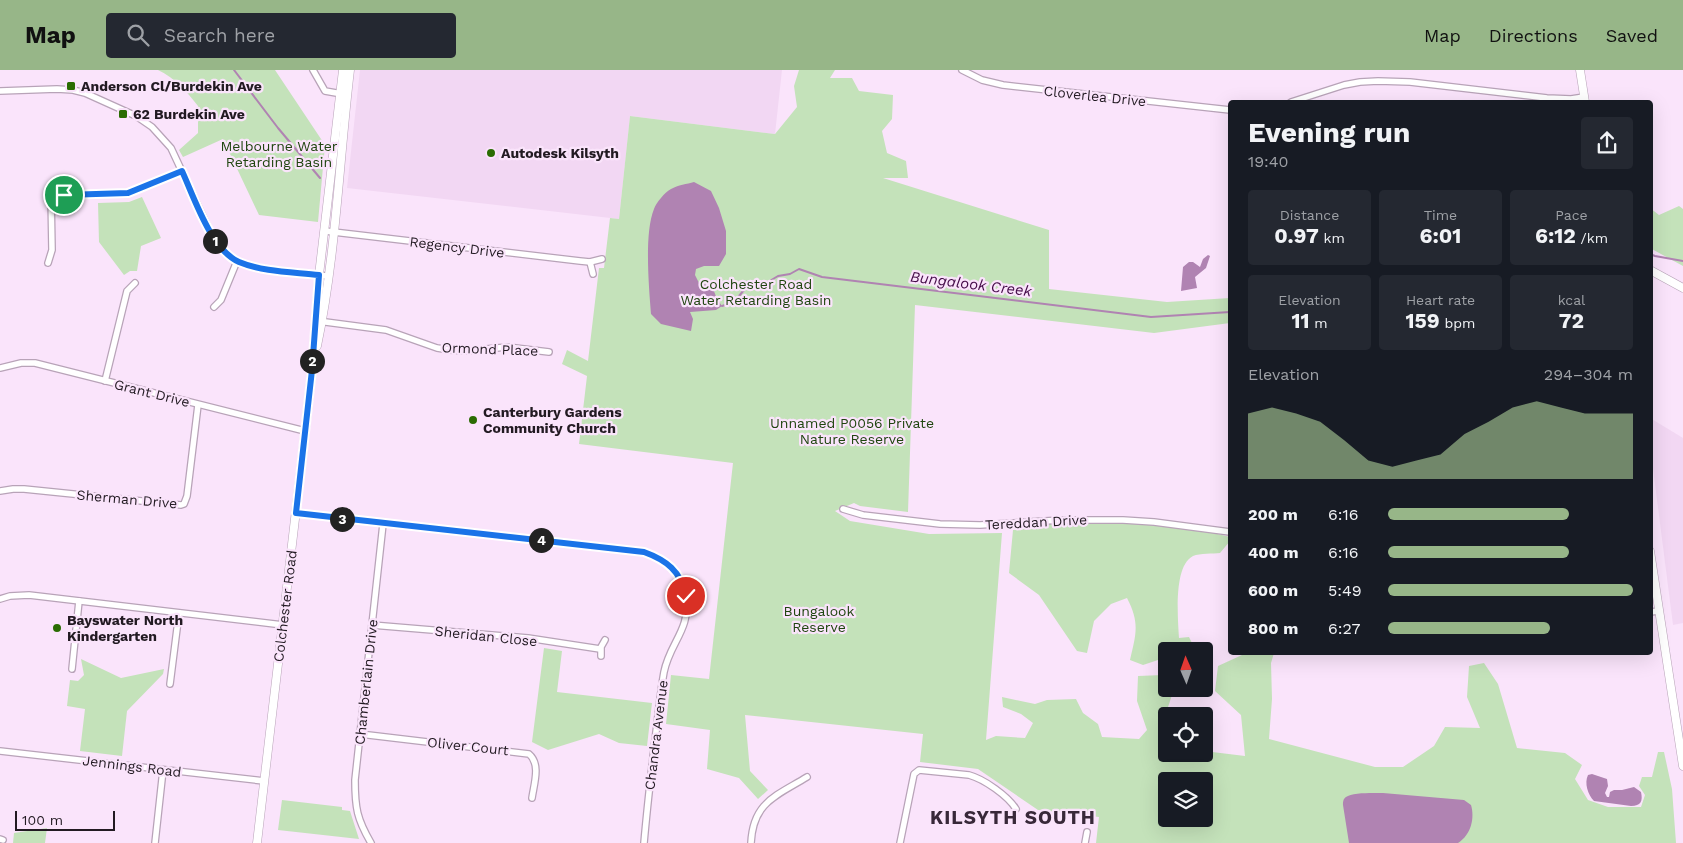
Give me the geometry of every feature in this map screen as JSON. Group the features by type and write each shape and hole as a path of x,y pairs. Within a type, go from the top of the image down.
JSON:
{"main road":[{"name":"Colchester Road","path":"258,843 304,431 318,321 328,276 334,233 343,70"},
{"name":"Colchester Road","path":"318,321 319,275 343,94 350,70"},
{"path":"1580,70 1584,100"},
{"path":"1653,272 1683,288"},
{"path":"1653,571 1683,766"}],"street":[{"path":"313,70 324,90 343,94"},
{"name":"Cloverlea Drive","path":"962,70 982,80 997,84 1228,110"},
{"path":"1297,100 1344,85 1378,81 1410,82 1547,98 1584,100"},
{"path":"0,90 57,88 73,90 85,93 136,116 152,127 171,148 214,240 224,251 237,261 256,267 328,276"},
{"path":"48,263 52,250 52,194 128,193 182,171"},
{"name":"Regency Drive","path":"325,231 590,262 602,258"},
{"path":"214,307 221,300 237,261"},
{"path":"590,262 593,274"},
{"path":"104,381 127,291 135,283"},
{"name":"Ormond Place","path":"318,321 386,330 437,348 450,350 466,351 506,347 549,352"},
{"name":"Grant Drive","path":"0,368 21,362 35,364 304,431"},
{"name":"Sherman Drive","path":"0,491 24,489 181,506 184,504 187,496 198,405"},
{"name":"Tereddan Drive","path":"843,509 863,515 940,524 980,525 1061,520 1123,520 1228,532"},
{"name":"Chandra Avenue","path":"296,513 644,552 660,558 672,567 684,586 687,601 686,617 684,627 665,669 659,701 644,843"},
{"name":"Chamberlain Drive","path":"369,841 358,817 355,802 355,780 383,524"},
{"path":"0,599 19,594 283,624"},
{"path":"72,669 80,601"},
{"path":"1653,612 1659,611"},
{"path":"170,684 179,613"},
{"name":"Sheridan Close","path":"372,625 528,638 601,652 605,640"},
{"name":"Oliver Court","path":"360,734 529,754 536,764 532,798"},
{"name":"Jennings Road","path":"0,751 264,781"},
{"path":"155,843 163,770"},
{"path":"900,843 902,824 914,774 919,770 976,777 1004,796 1016,809"},
{"path":"751,843 754,821 764,804 807,777"},
{"path":"1085,843 1086,832"}],"shaded area":[{"path":"360,70 782,70 775,134 630,116 619,219 347,188"},
{"path":"694,182 711,191 719,208 726,231 726,254 719,266 704,266 696,269 695,275 699,283 712,286 722,306 716,310 690,312 693,319 691,331 661,324 651,314 648,246 651,219 659,201 671,189"},
{"path":"1208,255 1210,256 1206,268 1195,277 1197,288 1181,291 1183,267 1189,262 1193,262 1200,267 1203,259"},
{"path":"1653,420 1683,438 1683,623 1673,625 1653,468"},
{"path":"1592,774 1607,779 1608,786 1605,793 1607,797 1614,790 1634,787 1641,792 1642,798 1640,802 1637,805 1631,806 1594,801 1588,792 1587,785 1588,775"},
{"path":"1383,793 1464,800 1471,805 1472,810 1472,821 1469,831 1458,843 1349,843 1343,805 1344,799 1353,794"}],"green space":[{"name":"Melbourne Water Retarding Basin","path":"158,70 275,70 325,145 318,222 259,215 223,139 183,157 179,150 198,133 198,106 175,81"},
{"path":"799,70 835,70 830,78 852,78 859,91 893,95 892,119 882,131 887,153 906,161 908,178 883,178 1049,230 1049,289 1167,302 1228,298 1228,323 1154,333 915,305 908,512 860,506 854,503 835,511 850,521 929,534 1002,533 986,740 996,736 1025,738 1033,723 1021,714 1003,707 1002,697 1035,704 1047,700 1076,699 1083,713 1098,724 1102,737 1139,739 1147,730 1137,701 1138,676 1158,675 1158,698 1171,698 1168,707 1158,707 1158,762 1213,762 1213,752 1245,756 1241,715 1215,691 1218,666 1242,655 1273,655 1271,663 1272,699 1269,739 1375,767 1403,767 1434,746 1445,727 1480,728 1467,697 1469,666 1484,663 1498,684 1517,748 1565,753 1582,765 1575,779 1588,800 1608,807 1641,807 1645,795 1639,786 1642,777 1652,777 1658,752 1664,752 1672,789 1676,843 1096,843 1099,817 1038,810 978,769 920,762 923,734 745,715 750,771 768,790 758,799 739,778 707,769 710,730 666,724 671,675 709,679 733,463 579,444 587,376 562,364 567,350 588,361 599,268 604,268 610,218 619,219 630,116 775,134 797,107 794,86"},
{"path":"142,197 161,238 141,246 137,271 130,271 124,275 99,242 98,203 129,202"},
{"path":"1679,206 1683,209 1683,266 1653,250 1653,210 1659,215"},
{"path":"1113,522 1157,525 1216,534 1228,537 1228,543 1220,553 1193,556 1182,570 1178,594 1179,638 1189,637 1192,642 1158,642 1158,660 1143,665 1130,660 1136,629 1134,615 1127,598 1111,604 1094,621 1087,653 1077,651 1039,595 1009,573 1013,530 1055,523"},
{"path":"544,648 562,651 557,692 652,703 647,746 619,743 599,734 548,750 532,742"},
{"path":"81,659 121,678 164,669 163,674 127,711 122,756 80,751 85,709 67,706 70,680 78,681 84,675"},
{"path":"282,800 342,807 342,810 350,811 359,839 278,830"},
{"path":"47,828 45,843 13,843 14,833"}],"waterway":[{"name":"Bungalook Creek","path":"234,70 278,128 320,178"},
{"name":"Bungalook Creek","path":"1653,255 1683,261"},
{"name":"Bungalook Creek","path":"722,306 734,302 749,284 768,282 778,276 790,274 799,269 822,277 1151,317 1228,312"}],"place":[{"name":"Anderson Cl/Burdekin Ave","path":"71,86"},
{"name":"62 Burdekin Ave","path":"123,114"},
{"name":"Autodesk Kilsyth","path":"491,153"},
{"name":"Canterbury Gardens Community Church","path":"473,420"},
{"name":"Bayswater North Kindergarten","path":"57,628"}],"district":[{"name":"KILSYTH SOUTH","path":"1013,817"}],"route":[{"path":"64,195 128,193 182,171 214,240 237,261 256,267 319,275 312,370 296,513 644,552 660,558 672,567 684,586 686,596"}],"park label":[{"name":"Colchester Road Water Retarding Basin","path":"756,292"},
{"name":"Unnamed P0056 Private Nature Reserve","path":"852,432"},
{"name":"Bungalook Reserve","path":"819,620"}]}
